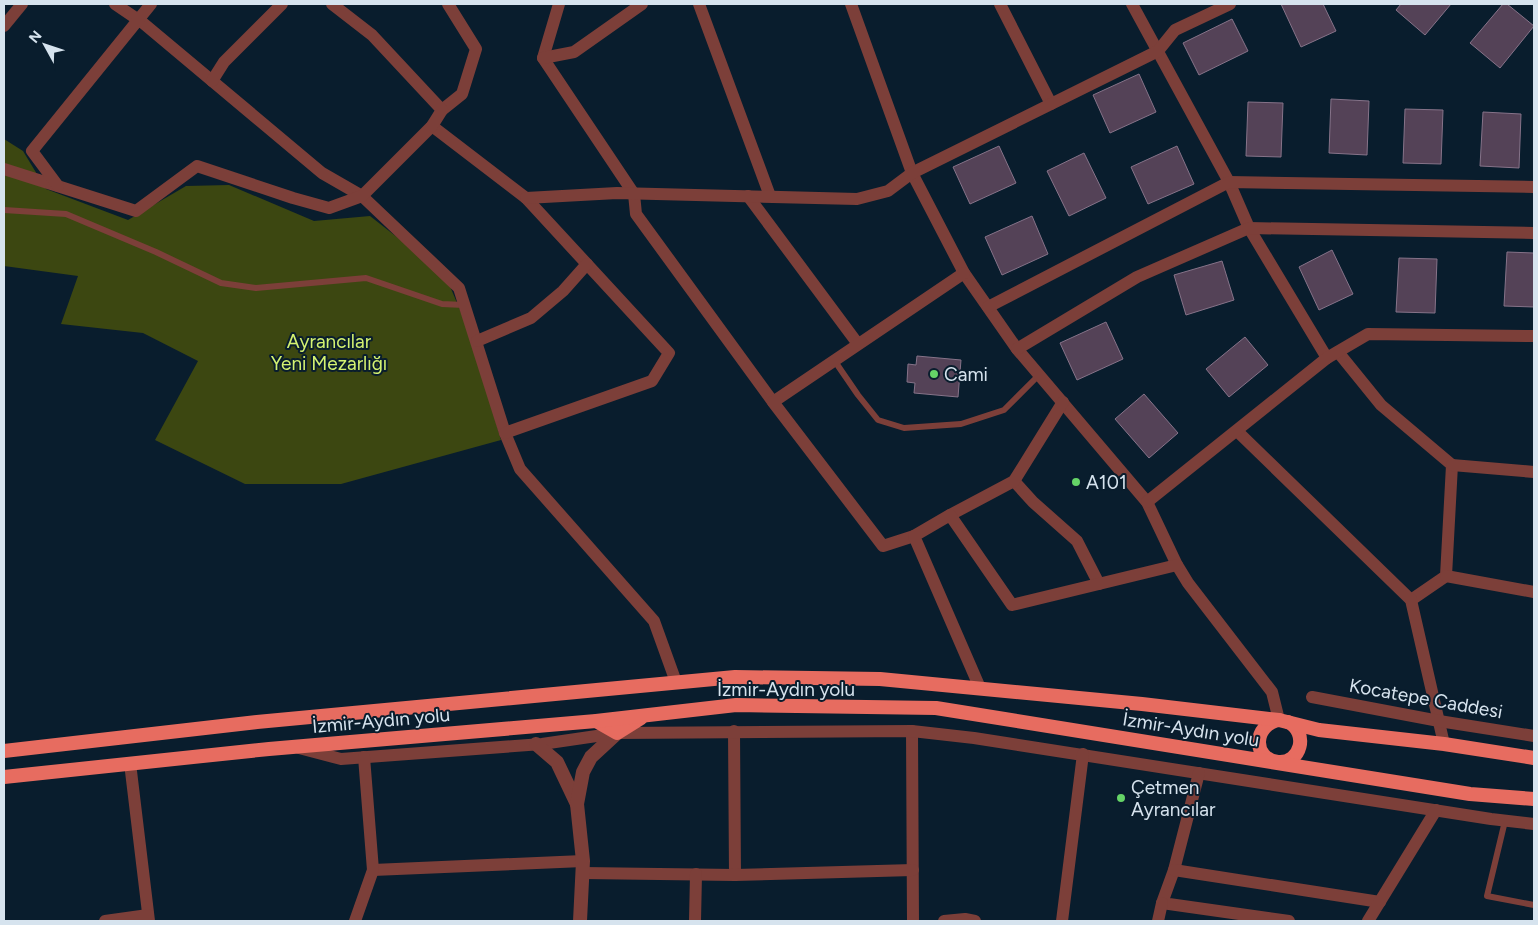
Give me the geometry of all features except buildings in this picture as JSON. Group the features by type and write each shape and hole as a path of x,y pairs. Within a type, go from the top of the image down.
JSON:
{"highway":[{"name":"İzmir-Aydın yolu","path":"4,751 258,722 735,677 880,679 980,688 1284,721 1319,730 1444,744 1534,758"},
{"name":"İzmir-Aydın yolu","path":"4,777 294,747 596,721 736,705 936,708 1470,794 1534,799"},
{"path":"596,721 617,733 645,715"},
{"path":"1272,721 1284,721 1297,729 1300,735 1299,749 1290,760 1276,762 1269,760 1264,756 1258,743 1262,730 1272,721"}],"street":[{"path":"4,26 22,4"},
{"path":"115,4 137,19 322,173 362,196 459,288 506,434 520,469 654,621 676,682"},
{"path":"58,186 32,151 150,4"},
{"path":"212,81 224,62 282,4"},
{"path":"332,4 372,35 442,110"},
{"path":"4,169 136,211 197,166 292,198 329,208 362,196 432,126 442,110 462,94 476,48 448,4"},
{"path":"543,58 559,4"},
{"path":"543,58 574,52 642,4"},
{"path":"699,4 770,196"},
{"path":"851,4 912,173 964,273 1017,349 1147,502 1177,565 1188,583 1272,692 1284,721"},
{"path":"1000,4 1051,104"},
{"path":"1132,4 1230,182 1249,228 1332,355 1381,405 1452,465 1534,472"},
{"path":"526,198 634,194 857,198 888,191 912,173 1158,51 1175,30 1230,4"},
{"path":"543,58 634,194 636,214 773,402 882,546 914,536 950,514 1014,481 1062,402"},
{"path":"432,126 526,198 669,353 652,381 506,434"},
{"path":"988,307 1230,182 1534,187"},
{"path":"748,196 858,344"},
{"path":"1017,349 1137,277 1249,228 1534,233"},
{"path":"476,341 531,318 563,291 586,264"},
{"path":"773,402 964,273"},
{"path":"1147,502 1332,355 1368,334 1534,336"},
{"path":"1237,431 1410,600 1444,744"},
{"path":"1446,576 1452,465"},
{"path":"1014,481 1033,502 1077,541 1099,584"},
{"path":"950,514 1012,606 1177,565"},
{"path":"914,536 980,688"},
{"path":"1410,600 1446,576 1534,592"},
{"name":"Kocatepe Caddesi","path":"1312,697 1438,721 1534,736"},
{"path":"734,731 735,875"},
{"path":"294,747 341,759 536,744 617,733 912,731 1082,754 1534,824"},
{"path":"912,731 914,921"},
{"path":"580,921 583,867 577,804 583,772 591,757 617,733"},
{"path":"536,744 557,762 577,804"},
{"path":"1062,921 1082,754"},
{"path":"355,921 373,870 364,757"},
{"path":"105,921 148,918 130,763"},
{"path":"1158,921 1162,903 1174,870 1198,773"},
{"path":"1368,921 1436,810"},
{"path":"373,870 583,867 735,875 913,870"},
{"path":"1174,870 1380,902"},
{"path":"695,921 696,874"},
{"path":"1162,903 1289,921"},
{"path":"944,921 965,919 975,921"}],"lane":[{"path":"4,210 66,214 156,252 220,283 256,288 366,278 442,304 464,305"},
{"path":"834,360 878,420 904,428 961,424 1004,410 1039,375"},
{"path":"1505,821 1487,896 1534,905"}],"green space":[{"name":"Ayrancılar Yeni Mezarlığı","path":"4,139 23,151 46,189 128,220 186,186 229,185 314,221 370,216 435,267 449,284 472,338 501,440 341,484 245,484 155,440 198,361 143,333 61,324 78,276 4,266"}],"place":[{"name":"Cami","path":"934,374"},
{"name":"A101","path":"1076,482"},
{"name":"Çetmen Ayrancılar","path":"1121,798"}]}
